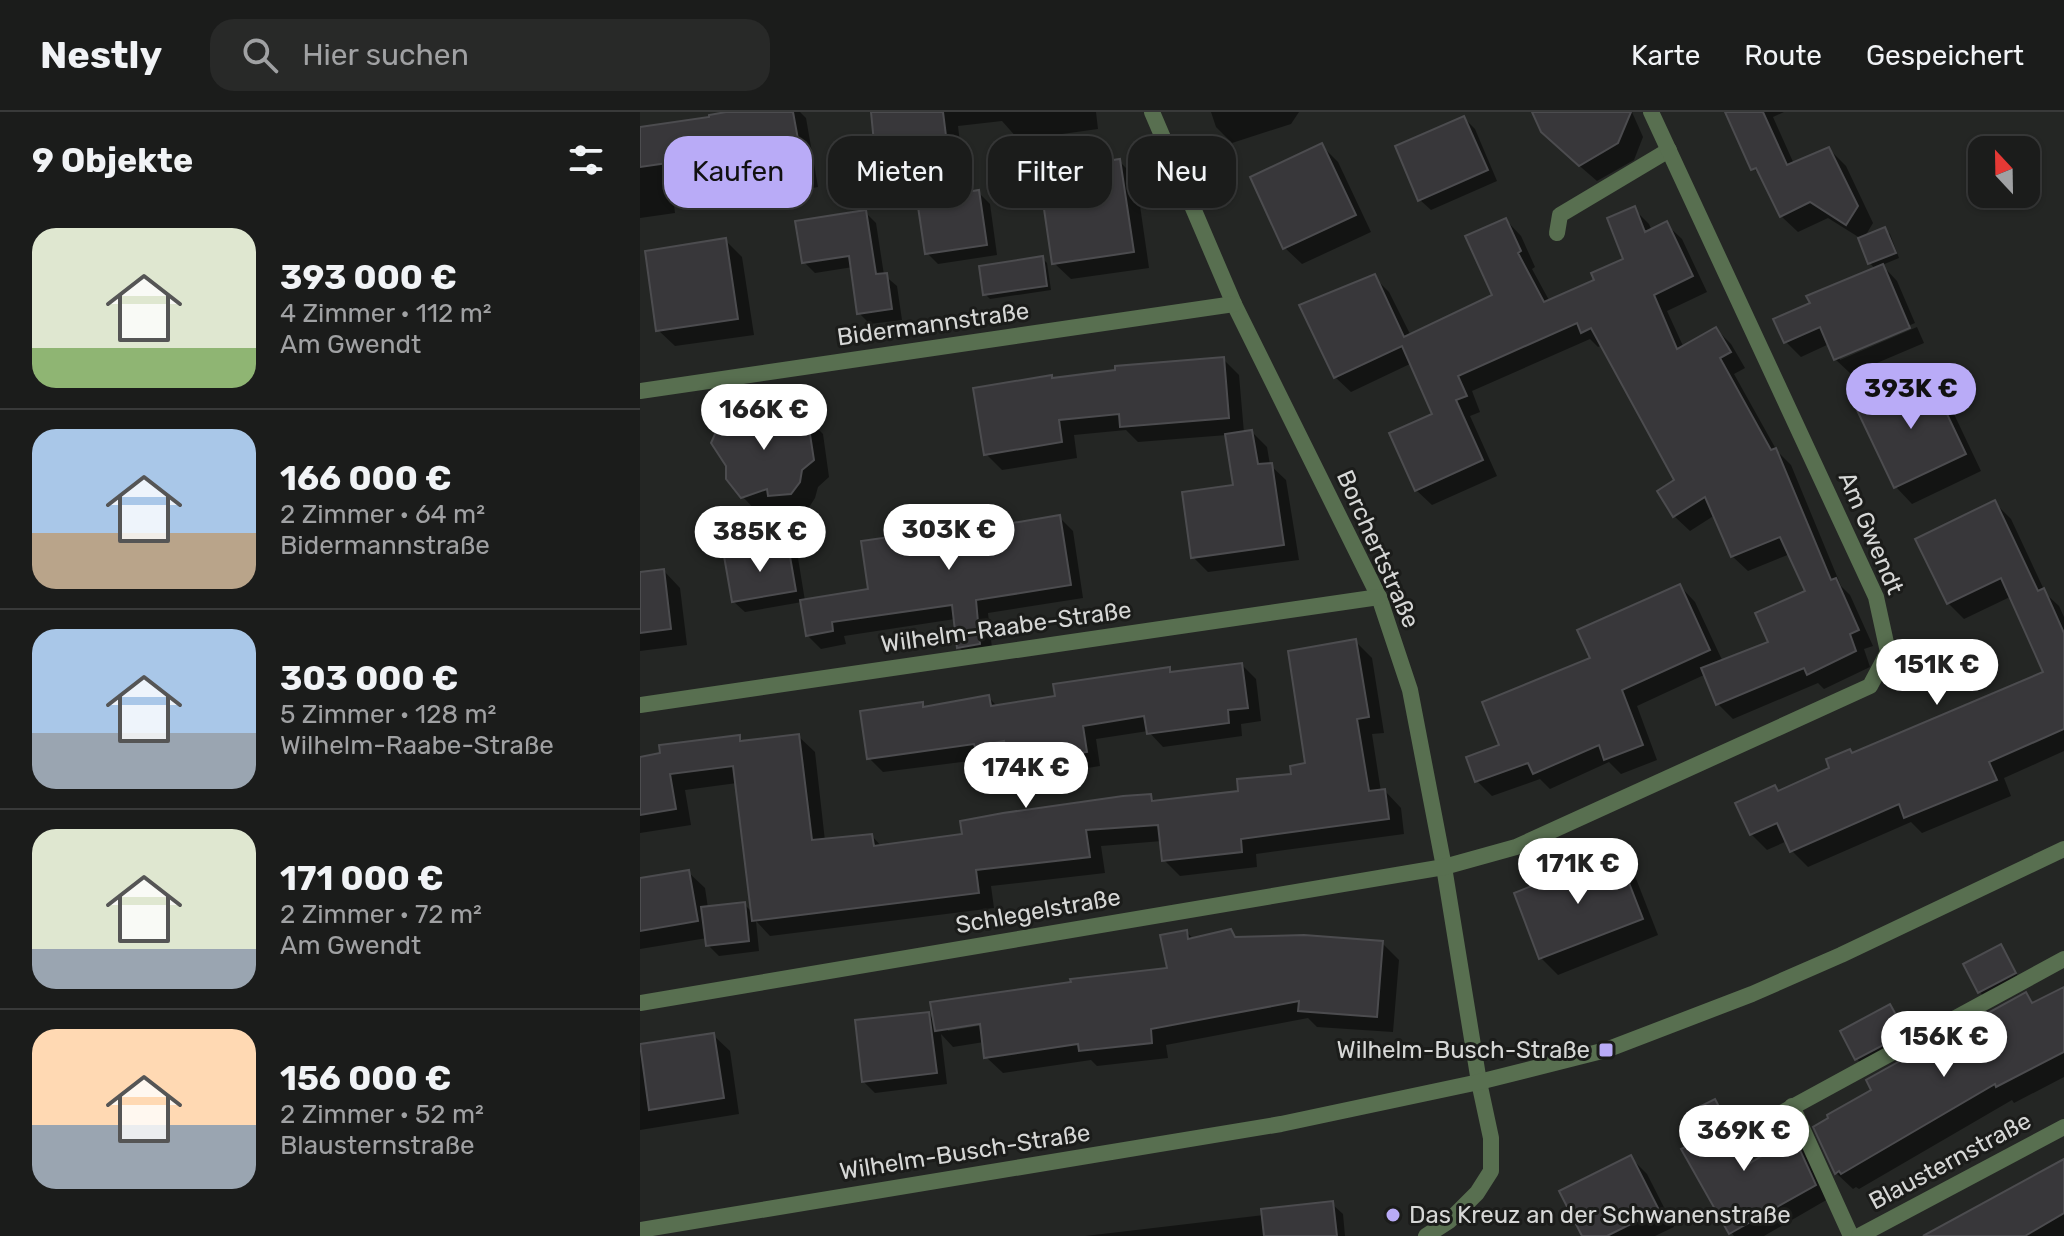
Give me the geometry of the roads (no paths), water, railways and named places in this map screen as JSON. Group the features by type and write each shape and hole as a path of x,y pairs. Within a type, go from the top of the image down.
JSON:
{"street":[{"name":"Borchertstraße","path":"1152,112 1234,304 1379,597 1410,690 1491,1138 1491,1171 1477,1193 1449,1221 1426,1236"},
{"name":"Am Gwendt","path":"1444,867 1516,847 1870,686 1888,652 1876,597 1651,112"},
{"path":"1557,233 1560,215 1669,150"},
{"name":"Bidermannstraße","path":"640,391 1234,304"},
{"name":"Wilhelm-Raabe-Straße","path":"640,705 1379,597"},
{"name":"Wilhelm-Busch-Straße","path":"640,1230 1281,1124 1479,1082 1606,1050 1752,994 1841,955 2064,849"},
{"name":"Schlegelstraße","path":"640,1003 1444,867"},
{"path":"1728,1142 2064,959"},
{"name":"Blausternstraße","path":"1792,1106 1851,1236"},
{"name":"Blausternstraße","path":"1859,1236 2064,1127"},
{"path":"1449,1221 1460,1236"}],"place":[{"name":"Wilhelm-Busch-Straße","path":"1606,1050"},
{"name":"Das Kreuz an der Schwanenstraße","path":"1393,1215"}]}
